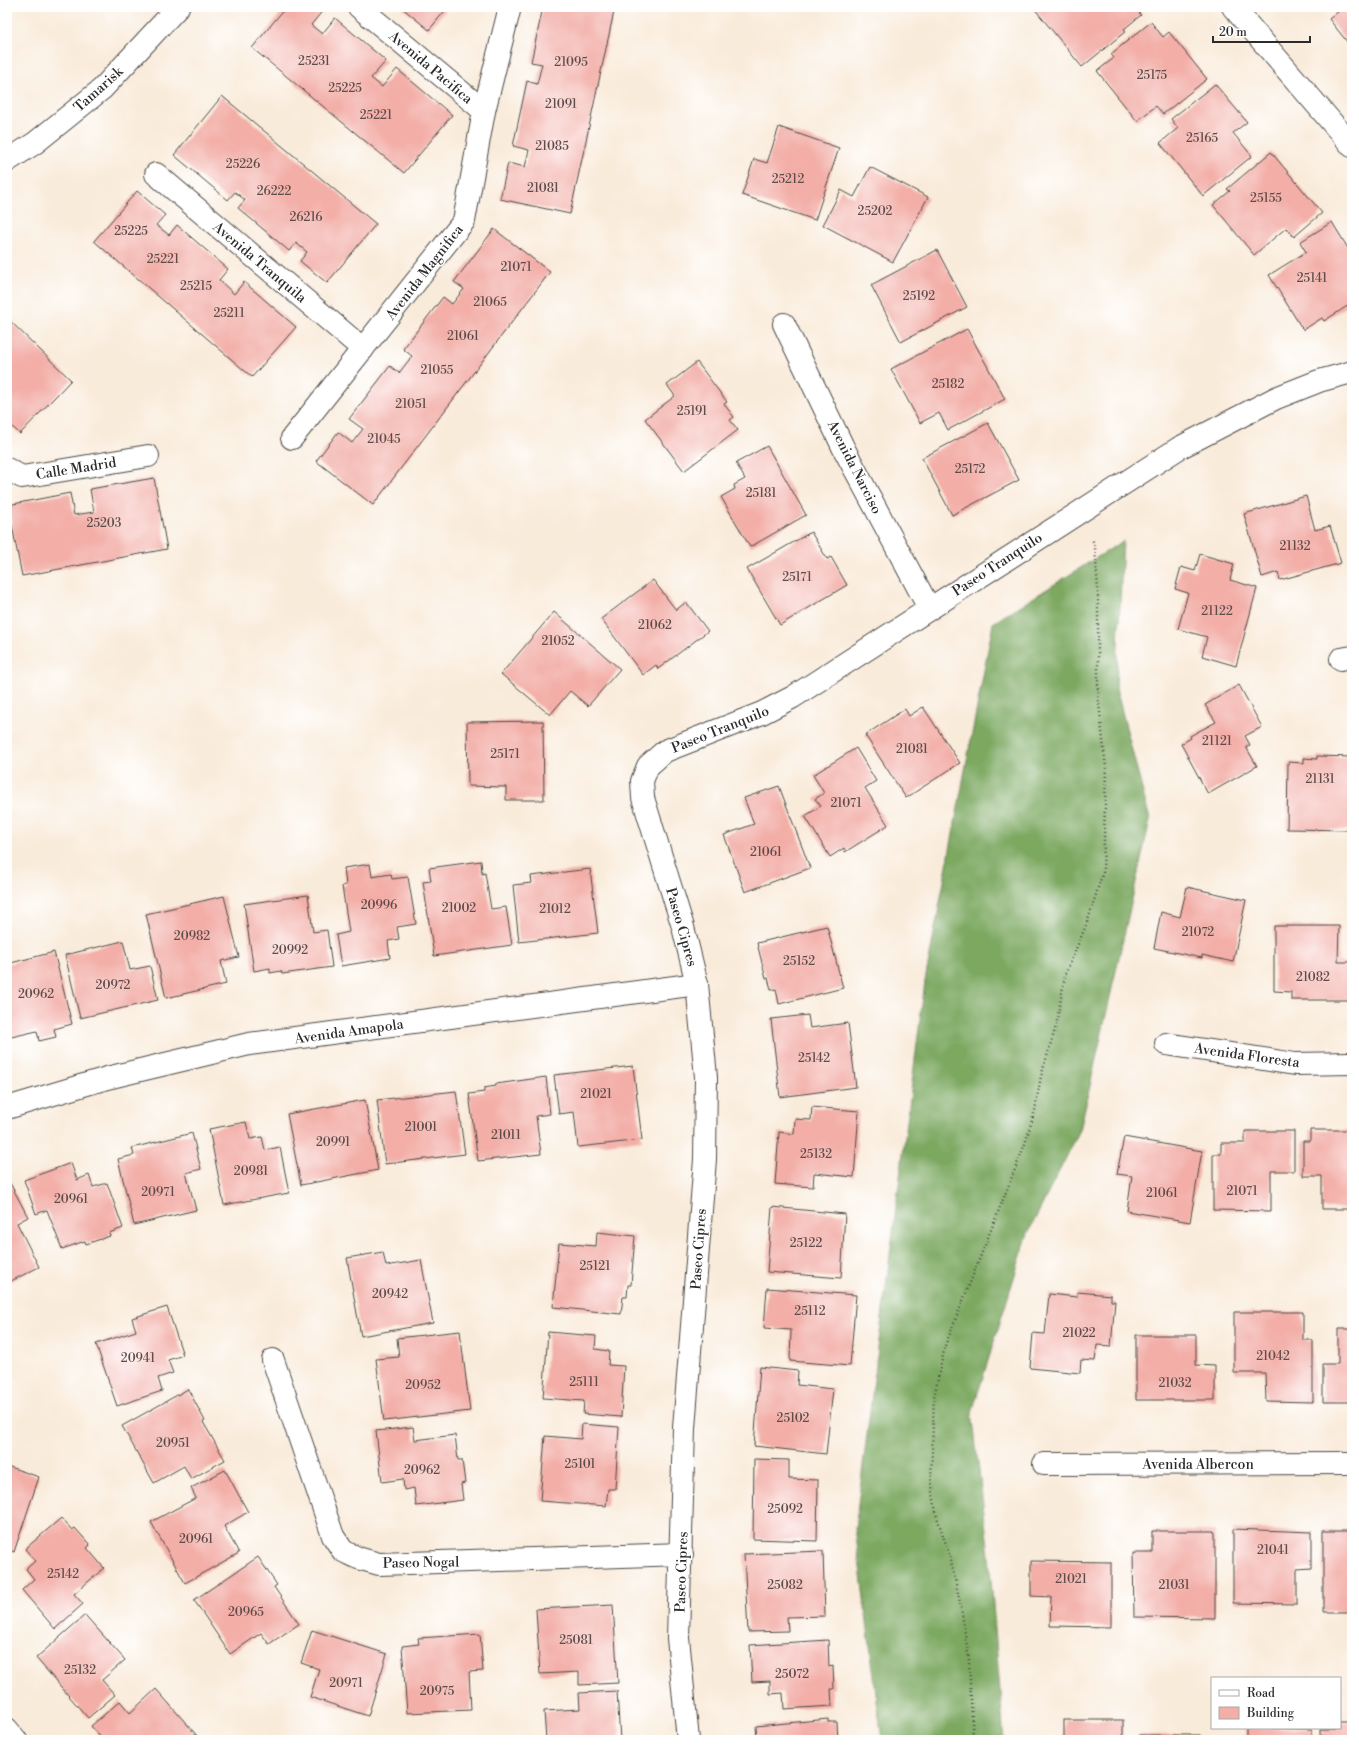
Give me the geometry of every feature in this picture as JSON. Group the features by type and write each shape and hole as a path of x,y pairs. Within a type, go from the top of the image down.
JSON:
{"street":[{"name":"Tamarisk","path":"7,161 35,143 102,89 178,7"},
{"name":"Avenida Pacifica","path":"359,7 484,111"},
{"name":"Avenida Magnifica","path":"292,438 464,221 484,111 510,7"},
{"path":"1233,7 1352,146"},
{"name":"Avenida Tranquila","path":"156,174 363,350"},
{"name":"Avenida Narciso","path":"784,324 844,449 929,608"},
{"name":"Paseo Tranquilo","path":"648,766 665,751 762,713 793,697 1179,448 1276,398 1319,381 1352,372"},
{"name":"Calle Madrid","path":"7,469 22,477 148,456"},
{"name":"Paseo Cipres","path":"648,766 642,782 643,798 683,927 697,984 706,1077 705,1159 684,1428 682,1554 678,1638 688,1740"},
{"name":"Avenida Amapola","path":"7,1108 107,1078 249,1044 697,984"},
{"name":"Avenida Floresta","path":"1166,1044 1295,1064 1352,1063"},
{"name":"Paseo Nogal","path":"273,1360 333,1536 343,1551 358,1558 379,1564 682,1554"},
{"name":"Avenida Albercon","path":"1044,1464 1352,1463"},
{"path":"7,1730 16,1740"}],"path":[{"path":"973,1740 969,1660 961,1607 950,1557 936,1514 931,1478 934,1397 945,1346 1024,1144 1035,1110 1041,1076 1056,1026 1065,975 1087,922 1103,872 1106,768 1098,694 1098,589 1095,548 1082,510"}],"green space":[{"path":"1123,541 1116,688 1150,820 1080,1130 1028,1233 972,1412 989,1555 1004,1740 882,1740 855,1528 925,981 993,623"}],"building":[{"path":"286,7 322,7 324,9 311,25 322,34 335,18 386,61 371,78 382,87 397,69 452,115 404,173 252,48"},
{"path":"401,7 448,7 429,30"},
{"path":"543,7 615,7 570,214 500,199 508,163 525,167 529,150 513,146 527,81 537,84 542,64 531,62"},
{"path":"1033,7 1134,7 1141,15 1124,29 1126,31 1082,67"},
{"path":"1344,7 1352,7 1352,48 1329,19"},
{"path":"1151,22 1163,37 1169,32 1207,79 1163,114 1156,106 1137,121 1097,71 1114,58 1111,54"},
{"path":"1215,84 1247,122 1233,133 1252,156 1203,196 1160,143 1178,128 1171,119"},
{"path":"222,96 376,224 327,283 300,261 307,252 296,243 289,251 238,208 245,200 235,192 228,200 174,155"},
{"path":"779,127 839,148 815,220 742,195 754,159 767,163"},
{"path":"1271,152 1322,213 1294,237 1286,228 1254,255 1213,205 1230,191 1227,189"},
{"path":"870,167 928,197 893,262 823,225 841,190 854,197"},
{"path":"137,191 165,215 156,225 169,235 177,225 228,269 219,280 234,294 244,282 296,327 252,377 94,241"},
{"path":"1332,222 1352,255 1352,303 1324,321 1322,318 1303,330 1269,275 1306,252 1300,242"},
{"path":"494,229 550,272 373,505 316,461 338,432 352,443 363,429 349,419 390,366 399,373 412,356 403,349 443,297 452,304 464,289 454,282"},
{"path":"937,250 967,307 901,342 871,285"},
{"path":"7,318 71,380 20,434 7,422"},
{"path":"967,329 1005,399 948,430 939,413 920,423 891,369"},
{"path":"697,362 727,402 724,404 734,417 730,420 738,430 684,471 645,419 675,396 667,385"},
{"path":"988,423 1019,480 952,515 922,458"},
{"path":"767,446 806,515 750,547 721,497 735,489 734,485 745,479 736,463"},
{"path":"154,478 167,549 22,576 8,505 70,493 74,515 94,512 90,489"},
{"path":"1306,496 1315,530 1330,526 1341,563 1280,580 1278,572 1262,577 1244,514"},
{"path":"811,532 827,559 831,557 847,585 780,625 747,569"},
{"path":"1200,554 1234,564 1230,580 1257,588 1236,666 1202,656 1207,637 1178,629 1188,593 1175,589 1181,567 1195,571"},
{"path":"653,580 676,610 686,602 708,631 658,669 656,665 643,675 601,619"},
{"path":"554,612 620,669 588,706 570,691 550,715 501,674"},
{"path":"1239,685 1262,727 1245,736 1250,745 1246,747 1257,766 1208,794 1181,744 1191,738 1190,736 1216,722 1205,705"},
{"path":"923,707 960,763 906,798 865,735 905,709 909,716"},
{"path":"543,721 544,800 506,800 506,787 468,786 467,722"},
{"path":"856,748 876,781 865,788 888,825 845,852 844,848 830,857 805,816 821,806 815,799 824,793 813,775"},
{"path":"1317,756 1352,757 1350,830 1287,829 1288,762 1304,763 1304,758 1317,759"},
{"path":"779,786 810,868 745,892 724,835 754,824 744,798"},
{"path":"481,861 482,874 485,873 491,909 506,907 512,945 434,956 423,882 431,881 429,868"},
{"path":"370,864 372,877 391,874 392,879 408,877 416,924 397,927 399,939 388,941 390,958 341,966 336,935 349,932 342,886 346,885 344,868"},
{"path":"590,869 598,933 519,942 513,885 532,883 531,876"},
{"path":"1187,887 1246,900 1233,962 1202,955 1202,958 1154,948 1161,912 1180,917"},
{"path":"308,895 313,932 327,930 332,967 282,974 281,971 270,973 270,968 254,971 244,904"},
{"path":"224,896 239,957 221,961 226,984 166,998 146,914"},
{"path":"827,926 843,988 779,1004 776,989 771,990 768,978 766,979 757,943"},
{"path":"1274,926 1339,926 1338,962 1352,962 1352,1000 1291,1000 1291,992 1274,991"},
{"path":"123,941 130,970 150,966 158,1000 80,1018 65,955"},
{"path":"54,952 72,1024 54,1029 56,1037 39,1041 37,1031 7,1038 7,964"},
{"path":"808,1015 810,1028 848,1023 856,1087 780,1097 771,1019"},
{"path":"633,1066 642,1140 578,1147 574,1112 559,1114 554,1075"},
{"path":"546,1077 550,1114 536,1116 541,1154 478,1161 469,1094 484,1092 484,1088 496,1086 496,1084"},
{"path":"456,1091 465,1154 385,1164 377,1100"},
{"path":"365,1100 378,1170 301,1185 287,1114"},
{"path":"812,1107 859,1111 854,1177 814,1173 813,1187 775,1184 779,1132 794,1134 795,1119 811,1120"},
{"path":"246,1122 250,1139 262,1137 265,1150 280,1147 289,1193 224,1205 209,1129"},
{"path":"1310,1130 1352,1130 1352,1209 1322,1209 1322,1176 1303,1176 1303,1141 1310,1141"},
{"path":"1245,1131 1294,1131 1294,1171 1271,1171 1271,1211 1213,1210 1213,1154 1221,1154 1221,1143 1245,1143"},
{"path":"192,1133 201,1169 186,1173 196,1210 134,1225 118,1159 134,1155 132,1148"},
{"path":"1124,1137 1202,1151 1190,1222 1127,1211 1132,1176 1117,1174"},
{"path":"71,1163 77,1180 89,1175 93,1187 107,1183 123,1228 109,1233 110,1236 86,1244 85,1241 62,1249 47,1210 36,1214 24,1180"},
{"path":"10,1183 28,1217 17,1223 39,1267 7,1283 7,1185"},
{"path":"772,1207 845,1214 841,1278 767,1272"},
{"path":"597,1232 635,1236 631,1285 628,1285 627,1297 623,1297 621,1314 553,1307 559,1243 596,1246"},
{"path":"383,1252 386,1266 421,1260 433,1323 361,1336 347,1258"},
{"path":"767,1288 856,1295 850,1366 790,1361 791,1330 764,1328"},
{"path":"1077,1292 1111,1295 1111,1301 1115,1301 1111,1346 1097,1345 1095,1361 1081,1360 1080,1373 1030,1368 1033,1333 1045,1334 1049,1294 1077,1297"},
{"path":"167,1307 183,1355 168,1360 173,1373 158,1378 162,1391 117,1406 96,1344 136,1331 132,1318"},
{"path":"1234,1312 1303,1312 1303,1340 1313,1340 1313,1402 1266,1401 1265,1373 1234,1373"},
{"path":"1338,1329 1352,1329 1352,1402 1323,1402 1323,1364 1338,1364"},
{"path":"460,1331 470,1411 384,1421 376,1359 399,1357 397,1338"},
{"path":"548,1332 596,1336 595,1349 609,1351 608,1365 624,1366 621,1417 583,1414 584,1401 543,1398"},
{"path":"1136,1335 1196,1335 1196,1365 1215,1366 1215,1400 1136,1400"},
{"path":"760,1367 798,1371 797,1385 833,1389 826,1454 754,1446"},
{"path":"188,1389 205,1421 203,1422 225,1460 191,1479 184,1466 154,1483 122,1426"},
{"path":"582,1424 619,1427 615,1489 608,1489 606,1506 540,1501 545,1436 581,1439"},
{"path":"413,1427 415,1440 455,1435 458,1460 462,1460 465,1483 461,1484 463,1500 416,1506 414,1488 404,1490 403,1479 382,1482 376,1431"},
{"path":"754,1459 789,1460 789,1479 818,1480 817,1541 753,1539"},
{"path":"7,1466 39,1477 14,1552 7,1549"},
{"path":"225,1470 248,1512 224,1526 239,1553 185,1583 151,1522 196,1498 191,1488"},
{"path":"61,1518 72,1530 75,1528 90,1545 87,1548 104,1568 74,1594 83,1604 55,1629 22,1590 34,1579 26,1569 35,1561 25,1549"},
{"path":"1233,1529 1312,1532 1312,1568 1297,1569 1297,1604 1233,1603"},
{"path":"1152,1531 1215,1531 1215,1618 1134,1617 1133,1553 1152,1553"},
{"path":"1323,1531 1352,1531 1352,1612 1323,1612"},
{"path":"823,1551 825,1616 787,1617 788,1631 748,1632 744,1554"},
{"path":"258,1557 277,1585 274,1587 299,1624 269,1644 261,1633 230,1654 194,1600"},
{"path":"1031,1561 1111,1562 1111,1627 1050,1626 1051,1597 1031,1596"},
{"path":"613,1605 618,1683 579,1685 579,1672 540,1674 536,1609"},
{"path":"85,1615 125,1660 102,1680 115,1695 88,1718 36,1658"},
{"path":"312,1630 387,1654 368,1716 310,1697 319,1669 301,1663"},
{"path":"480,1634 483,1671 469,1672 471,1710 407,1713 402,1646 419,1644 418,1638"},
{"path":"828,1640 829,1667 833,1666 834,1689 831,1689 832,1706 784,1709 783,1693 770,1694 770,1681 752,1682 750,1645"},
{"path":"156,1689 199,1738 197,1740 103,1740 91,1726 120,1701 130,1713"},
{"path":"617,1691 620,1740 546,1740 544,1711 580,1709 579,1693"},
{"path":"828,1719 828,1722 837,1722 838,1740 757,1740 756,1726"},
{"path":"1064,1720 1123,1720 1123,1740 1064,1740"},
{"path":"1341,1721 1352,1721 1352,1740 1321,1740 1321,1729 1341,1729"},
{"path":"1246,1729 1312,1729 1312,1740 1246,1740"},
{"path":"1139,1735 1200,1735 1200,1740 1139,1740"}]}
